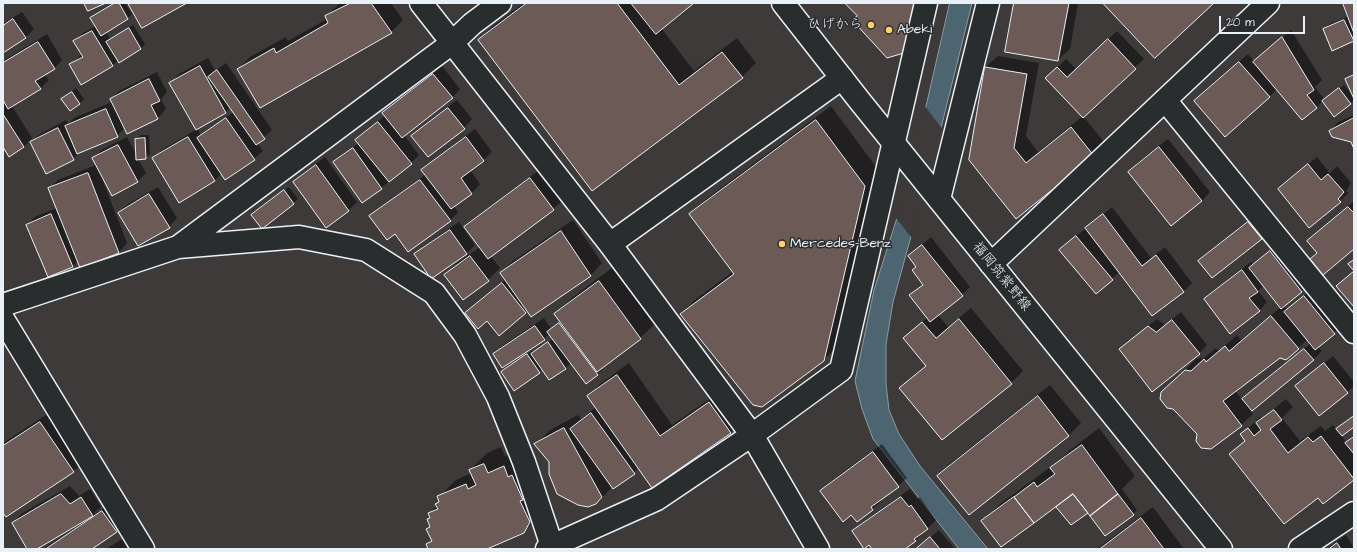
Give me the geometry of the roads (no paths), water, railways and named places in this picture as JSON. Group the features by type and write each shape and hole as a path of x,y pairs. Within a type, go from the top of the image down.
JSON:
{"street":[{"path":"421,3 610,244 752,435 818,549"},
{"path":"178,247 452,43 472,24 500,3"},
{"name":"福岡筑紫野線","path":"783,3 1221,549"},
{"path":"3,305 178,247 299,238 366,250 434,294 465,335 498,397 524,462 550,547 657,499 752,435 841,370 926,3"},
{"path":"935,194 988,3"},
{"path":"991,264 1268,3"},
{"path":"610,244 842,78"},
{"path":"1165,100 1354,332"},
{"path":"3,319 143,549"},
{"path":"1300,549 1354,513"}],"water":[{"path":"950,3 972,3 943,120 893,302 886,344 886,384 889,410 899,434 920,466 988,549 959,549 873,439 862,409 855,381 874,290 896,221 927,102"}],"place":[{"name":"ひげから","path":"871,25"},
{"name":"Abeki","path":"889,30"},
{"name":"Mercedes-Benz","path":"782,244"}]}
